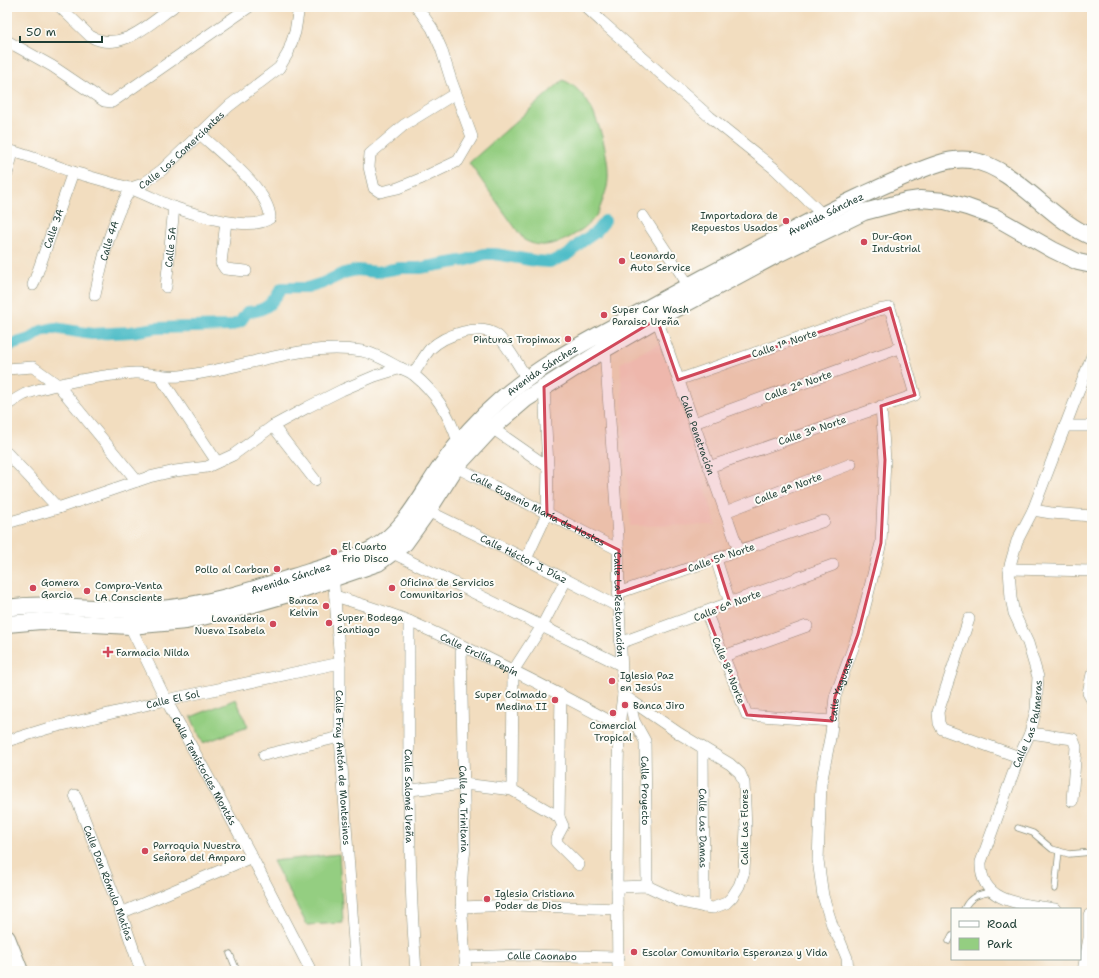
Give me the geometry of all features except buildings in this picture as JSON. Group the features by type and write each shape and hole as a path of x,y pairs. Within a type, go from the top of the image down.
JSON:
{"street":[{"path":"60,7 90,36 95,39 109,42 125,39 144,28 172,7"},
{"path":"7,41 52,66 104,101 112,102 248,7"},
{"name":"Calle Los Comerciantes","path":"10,151 73,172 130,188 143,184 162,170 229,106 279,68 288,53 295,32 299,7"},
{"path":"417,7 432,28 441,48 445,64 456,93 472,137 458,161 398,188 380,192 374,188 369,167 370,154 404,125 456,93"},
{"path":"586,7 600,22 710,117 775,169 823,215"},
{"path":"130,188 174,207 226,222 242,224 266,221 270,218 270,210 253,183 200,133"},
{"path":"7,174 10,151"},
{"name":"Avenida Sánchez","path":"7,608 39,605 127,610 182,607 378,563 393,553 405,542 428,511 456,467 492,428 526,398 544,387 601,343 689,286 823,215 891,182 943,162 969,160 999,170 1058,215 1085,234 1092,236"},
{"name":"Calle 3A","path":"33,285 73,172"},
{"name":"Calle 4A","path":"95,295 111,232 130,188"},
{"name":"Avenida Sánchez","path":"7,624 41,621 130,626 193,619 288,594 333,572 372,550 383,542 408,516 458,442 497,403 527,379 563,354 601,343 657,319 778,254 864,212 896,202 920,199 945,201 967,206 995,217 1053,250 1078,262 1092,265"},
{"name":"Calle 5A","path":"166,287 174,207"},
{"path":"643,216 689,286"},
{"path":"226,222 221,263 222,267 225,269 246,271"},
{"name":"Calle 1ª Norte","path":"678,380 878,310 890,308 902,347"},
{"name":"Calle Penetración","path":"657,319 739,551"},
{"path":"413,374 429,350 437,343 452,335 476,330 490,331 499,337 527,379"},
{"name":"Calle La Restauración","path":"601,343 619,550 618,593 620,644 621,665 626,697 619,726 617,887 618,971"},
{"name":"Calle 3ª Norte","path":"709,467 915,394 902,347"},
{"name":"Calle 2ª Norte","path":"694,423 902,347"},
{"path":"7,405 24,395 58,385 110,376 137,373 174,377 197,375 260,360 326,348 363,351 413,374 436,397 452,424 458,442"},
{"name":"Calle Las Palmeras","path":"992,892 982,879 981,862 1019,757 1030,733 1036,710 1038,677 1028,643 1014,613 1011,598 1009,569 1017,541 1033,510 1092,356"},
{"path":"7,369 33,367 58,385 137,481"},
{"path":"7,523 58,508 137,481 175,471 207,467 232,456 273,426 308,407 375,376 401,368"},
{"path":"159,375 217,462"},
{"path":"526,559 547,514 548,467 544,387"},
{"name":"Calle Yaguasa","path":"848,971 847,958 833,928 823,896 818,860 821,784 835,698 858,634 881,543 885,460 881,406"},
{"path":"273,426 315,480"},
{"path":"1065,426 1092,426"},
{"path":"492,428 548,467"},
{"path":"7,453 58,508"},
{"name":"Calle 4ª Norte","path":"725,512 851,464"},
{"name":"Calle Eugenio María de Hostos","path":"456,467 619,550"},
{"path":"1033,510 1092,516"},
{"name":"Calle Héctor J. Díaz","path":"428,511 619,607"},
{"name":"Calle 5ª Norte","path":"618,593 824,521"},
{"path":"393,553 621,665"},
{"path":"716,559 730,604"},
{"name":"Calle 6ª Norte","path":"620,644 833,565"},
{"path":"1009,569 1092,571"},
{"name":"Calle Fray Antón de Montesinos","path":"333,572 340,663 340,737 356,971"},
{"path":"512,790 513,671 542,626 566,580"},
{"name":"Calle Ercilia Pepín","path":"335,596 409,621 561,694 619,726"},
{"name":"Calle Temístocles Montás","path":"127,610 130,626 166,700 252,857 312,971"},
{"name":"Calle 8ª Norte","path":"706,612 747,715 832,721"},
{"path":"969,619 938,712 939,723 942,729 1019,757"},
{"name":"Calle Salomé Ureña","path":"409,621 410,865 416,971"},
{"path":"724,656 808,626"},
{"name":"Calle La Trinitaria","path":"461,646 465,850 462,867 461,907 466,971"},
{"name":"Calle El Sol","path":"7,741 46,729 166,700 340,663"},
{"path":"1092,674 1088,694 1092,700"},
{"path":"561,694 559,817 563,826 556,839 556,842 579,865"},
{"name":"Calle Las Flores","path":"617,887 647,886 681,902 713,908 726,903 732,897 739,886 744,872 746,828 744,783 740,773 730,764 680,734 626,697"},
{"name":"Calle Proyecto","path":"626,697 634,721 645,741 647,886"},
{"path":"1030,733 1074,739 1076,748 1072,801"},
{"path":"264,755 340,737"},
{"name":"Calle Las Damas","path":"703,748 704,907"},
{"path":"410,790 464,784 512,790 559,817"},
{"name":"Calle Don Rómulo Matías","path":"75,795 121,913 141,971"},
{"path":"121,913 252,857"},
{"path":"992,892 1004,900 1049,908"},
{"path":"461,907 514,905 618,909"},
{"path":"1083,971 1089,938 1087,914"},
{"path":"7,938 20,971"},
{"name":"Calle Caonabo","path":"465,957 522,955 618,957"}],"lane":[{"path":"1018,828 1033,833 1052,849 1069,854 1092,852"},
{"path":"1055,889 1059,851"},
{"path":"965,908 977,894 992,892"},
{"path":"949,941 951,937"},
{"path":"230,954 237,971"}],"highlighted area":[{"path":"890,308 915,395 881,406 885,460 881,543 858,634 835,697 832,721 747,715 706,612 730,603 716,559 618,593 619,550 547,514 544,387 657,319 678,380"}],"shaded area":[{"path":"664,341 716,525 630,526 620,363"},
{"name":"Escolar Comunitaria Esperanza y Vida","path":"625,948 643,948 643,956 625,956"}],"green space":[{"path":"563,80 572,85 584,97 595,115 606,153 608,166 607,187 599,210 588,225 576,234 559,242 538,245 524,240 469,163"},
{"path":"236,699 248,727 203,743 191,717"},
{"path":"339,854 343,923 307,925 273,861"}],"waterway":[{"path":"7,346 30,339 41,331 54,328 92,334 131,332 156,328 230,326 240,322 247,312 264,308 272,302 282,288 307,288 323,283 344,273 357,270 377,272 400,268 420,268 467,260 484,254 495,254 550,262 568,255 580,243 596,232 605,221"}],"place":[{"name":"Importadora de Repuestos Usados","path":"786,221"},
{"name":"Dur-Gon Industrial","path":"864,242"},
{"name":"Leonardo Auto Service","path":"622,261"},
{"name":"Super Car Wash Paraiso Ureña","path":"604,315"},
{"name":"Pinturas Tropimax","path":"568,339"},
{"name":"El Cuarto Frio Disco","path":"334,552"},
{"name":"Pollo al Carbon","path":"277,569"},
{"name":"Gomera Garcia","path":"33,588"},
{"name":"Oficina de Servicios Comunitarios","path":"392,588"},
{"name":"Compra-Venta LA Consciente","path":"87,591"},
{"name":"Banca Kelvin","path":"326,606"},
{"name":"Super Bodega Santiago","path":"329,623"},
{"name":"Lavanderia Nueva Isabela","path":"273,624"},
{"name":"Farmacia Nilda","path":"108,652"},
{"name":"Iglesia Paz en Jesús","path":"612,681"},
{"name":"Super Colmado Medina II","path":"555,700"},
{"name":"Banca Jiro","path":"625,705"},
{"name":"Comercial Tropical","path":"613,713"},
{"name":"Parroquia Nuestra Señora del Amparo","path":"145,851"},
{"name":"Iglesia Cristiana Poder de Dios","path":"487,899"},
{"name":"Escolar Comunitaria Esperanza y Vida","path":"634,952"}]}
